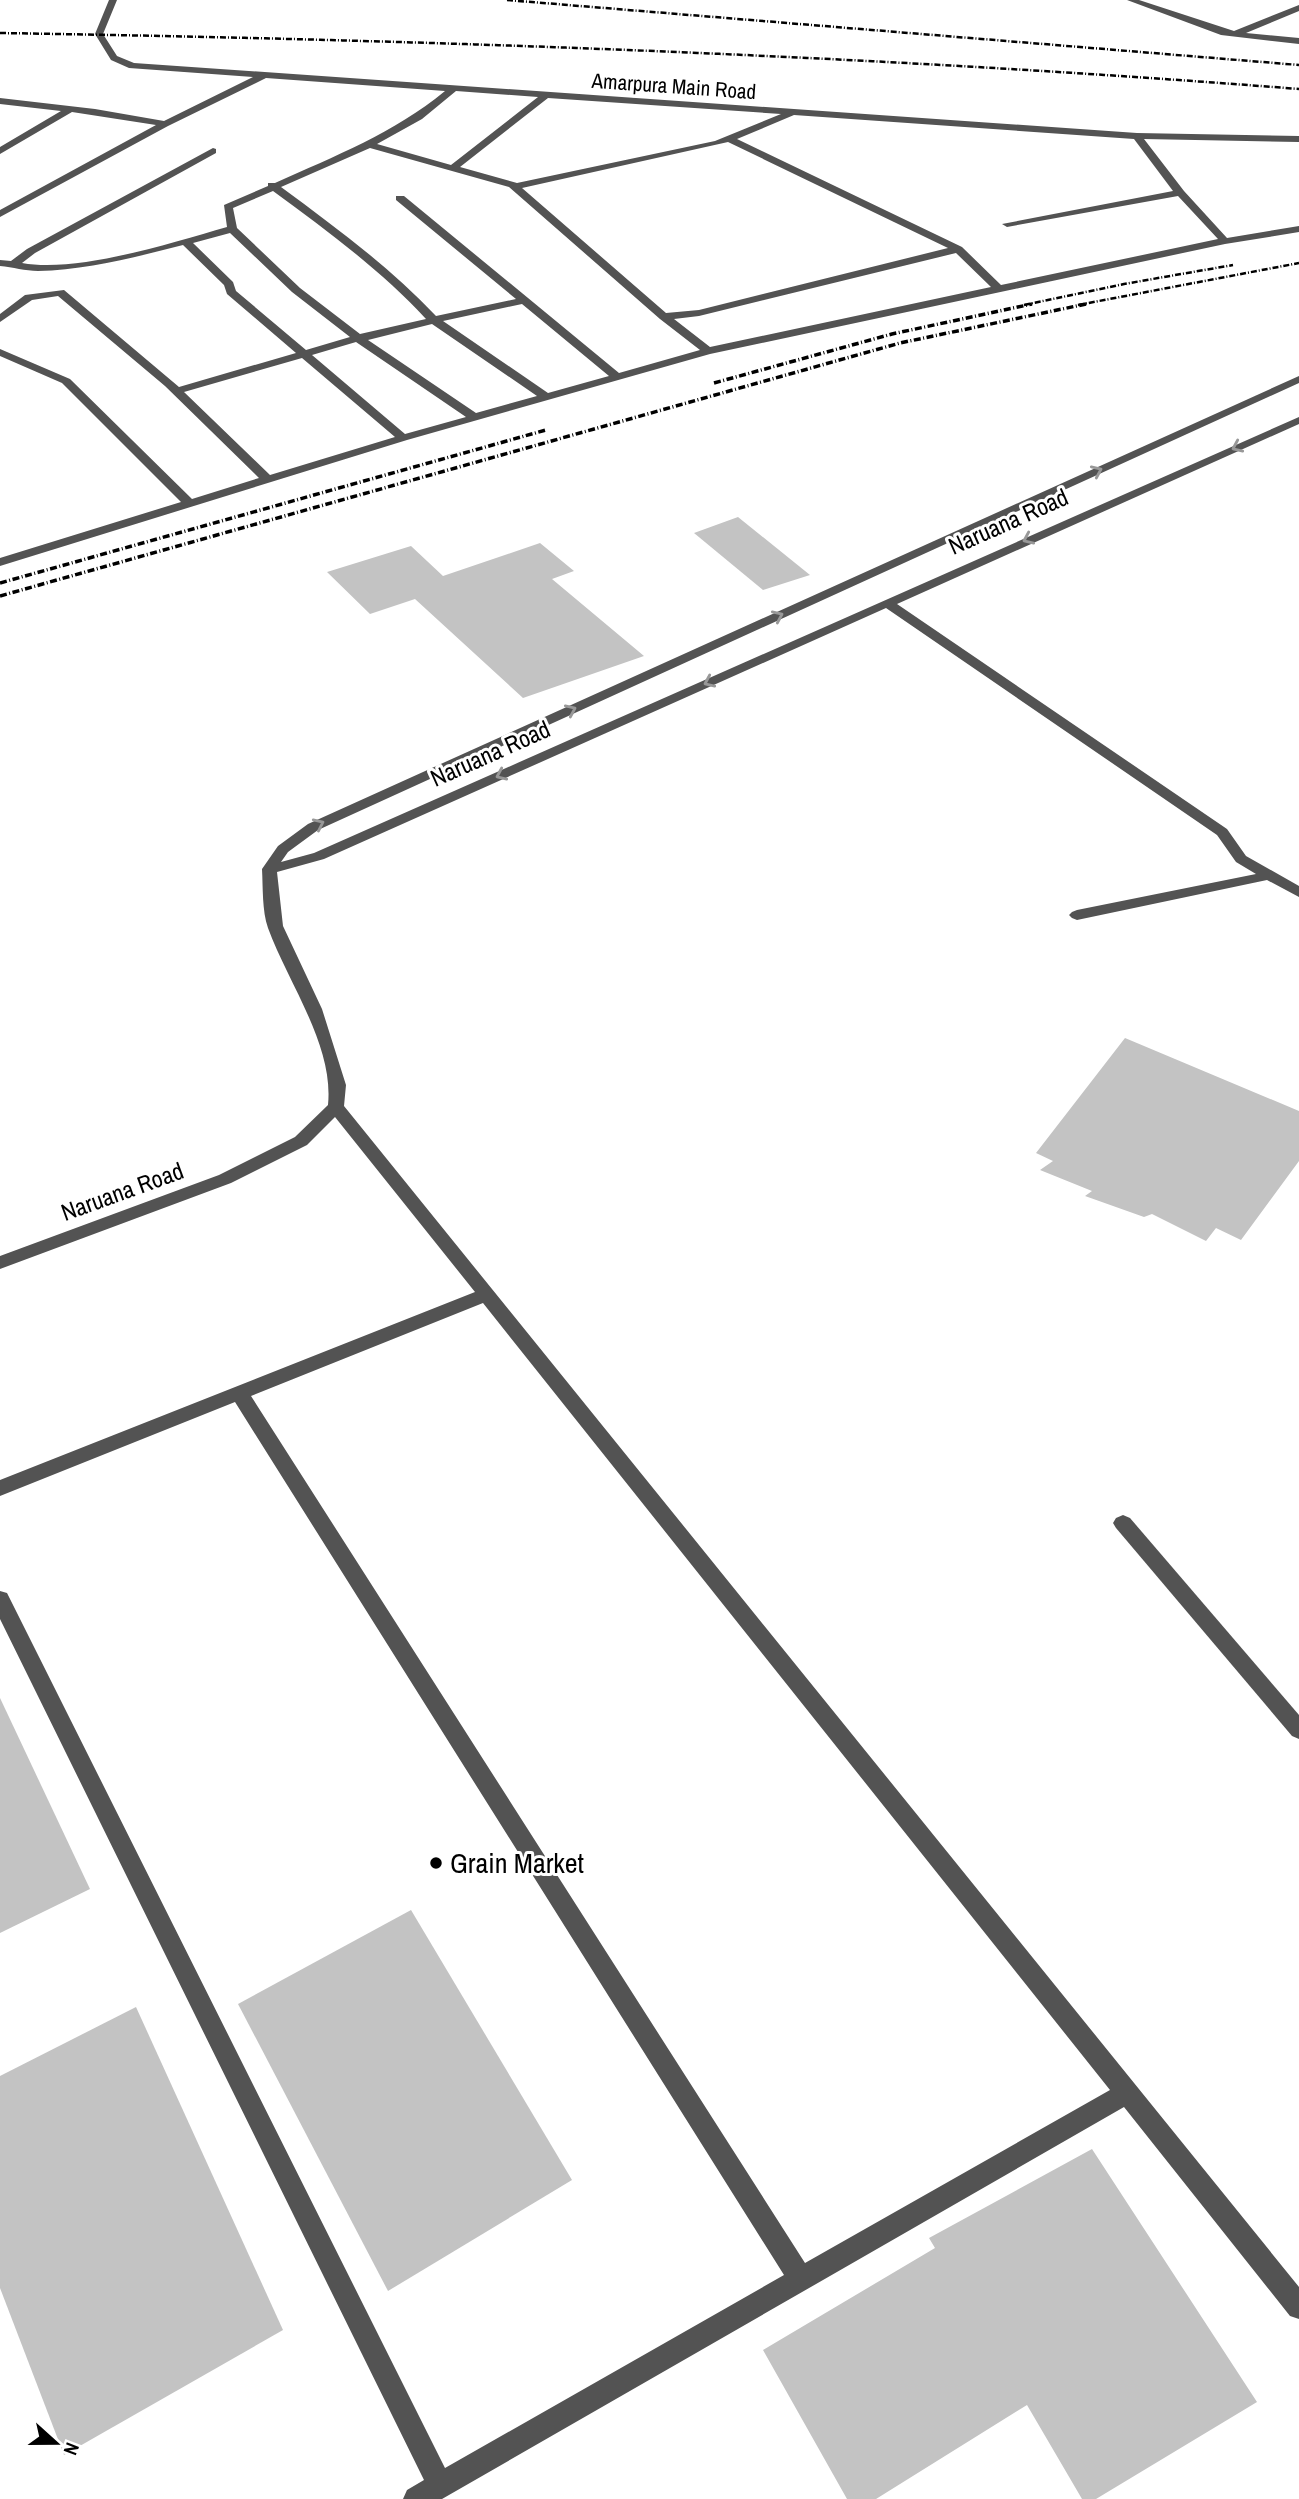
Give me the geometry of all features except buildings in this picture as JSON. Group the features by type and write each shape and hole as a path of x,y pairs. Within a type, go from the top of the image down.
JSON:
{"street":[{"name":"Amarpura Main Road","path":"113,0 99,34 120,63 145,68 1137,136 1299,139"},
{"path":"1131,0 1234,35 1299,41"},
{"path":"1234,35 1299,8"},
{"path":"0,214 165,124 264,76"},
{"path":"453,89 419,117 369,145 228,207 232,229 296,290 358,338 474,418"},
{"path":"451,169 546,95"},
{"path":"0,102 71,109 165,124"},
{"path":"0,151 71,109"},
{"path":"369,145 513,185 540,182 729,139 793,112"},
{"path":"1137,136 1180,193 1225,241"},
{"path":"729,139 958,250 999,289"},
{"path":"15,263 31,251 213,151"},
{"path":"513,185 664,317 708,351"},
{"path":"272,186 335,232 407,292 432,319 546,397"},
{"path":"1007,224 1180,193"},
{"path":"400,198 617,376"},
{"path":"0,263 15,263 33,268 67,266 186,242 232,229"},
{"path":"0,562 403,438 708,351 1225,241 1299,229"},
{"path":"186,242 229,284 231,292 403,438"},
{"path":"664,317 699,313 958,250"},
{"path":"0,319 29,297 60,292 177,391 268,480"},
{"path":"177,391 358,338 387,333 432,319 525,300"},
{"path":"0,352 66,381 190,504"},
{"path":"1299,379 313,827 283,849 269,869 275,926 314,1009 338,1085 336,1107 1299,2307"},
{"name":"Naruana Road","path":"269,869 320,856 1299,420"},
{"path":"887,603 1223,832 1241,859 1299,892"},
{"path":"1077,915 1269,875"},
{"name":"Naruana Road","path":"0,1263 225,1179 301,1141 336,1107"},
{"path":"0,1488 486,1295"},
{"path":"239,1393 801,2279"},
{"path":"1123,1523 1299,1730"},
{"path":"0,1599 440,2486"},
{"path":"416,2499 1127,2093"}],"railway":[{"path":"507,0 1299,65"},
{"path":"0,33 650,51 974,67 1299,89"},
{"path":"1078,305 1299,263"},
{"path":"1024,305 1233,265"},
{"path":"714,383 892,334 1032,304"},
{"path":"0,596 900,343 1086,304"},
{"path":"0,583 546,430"}],"place":[{"name":"Grain Market","path":"436,1863"}]}
